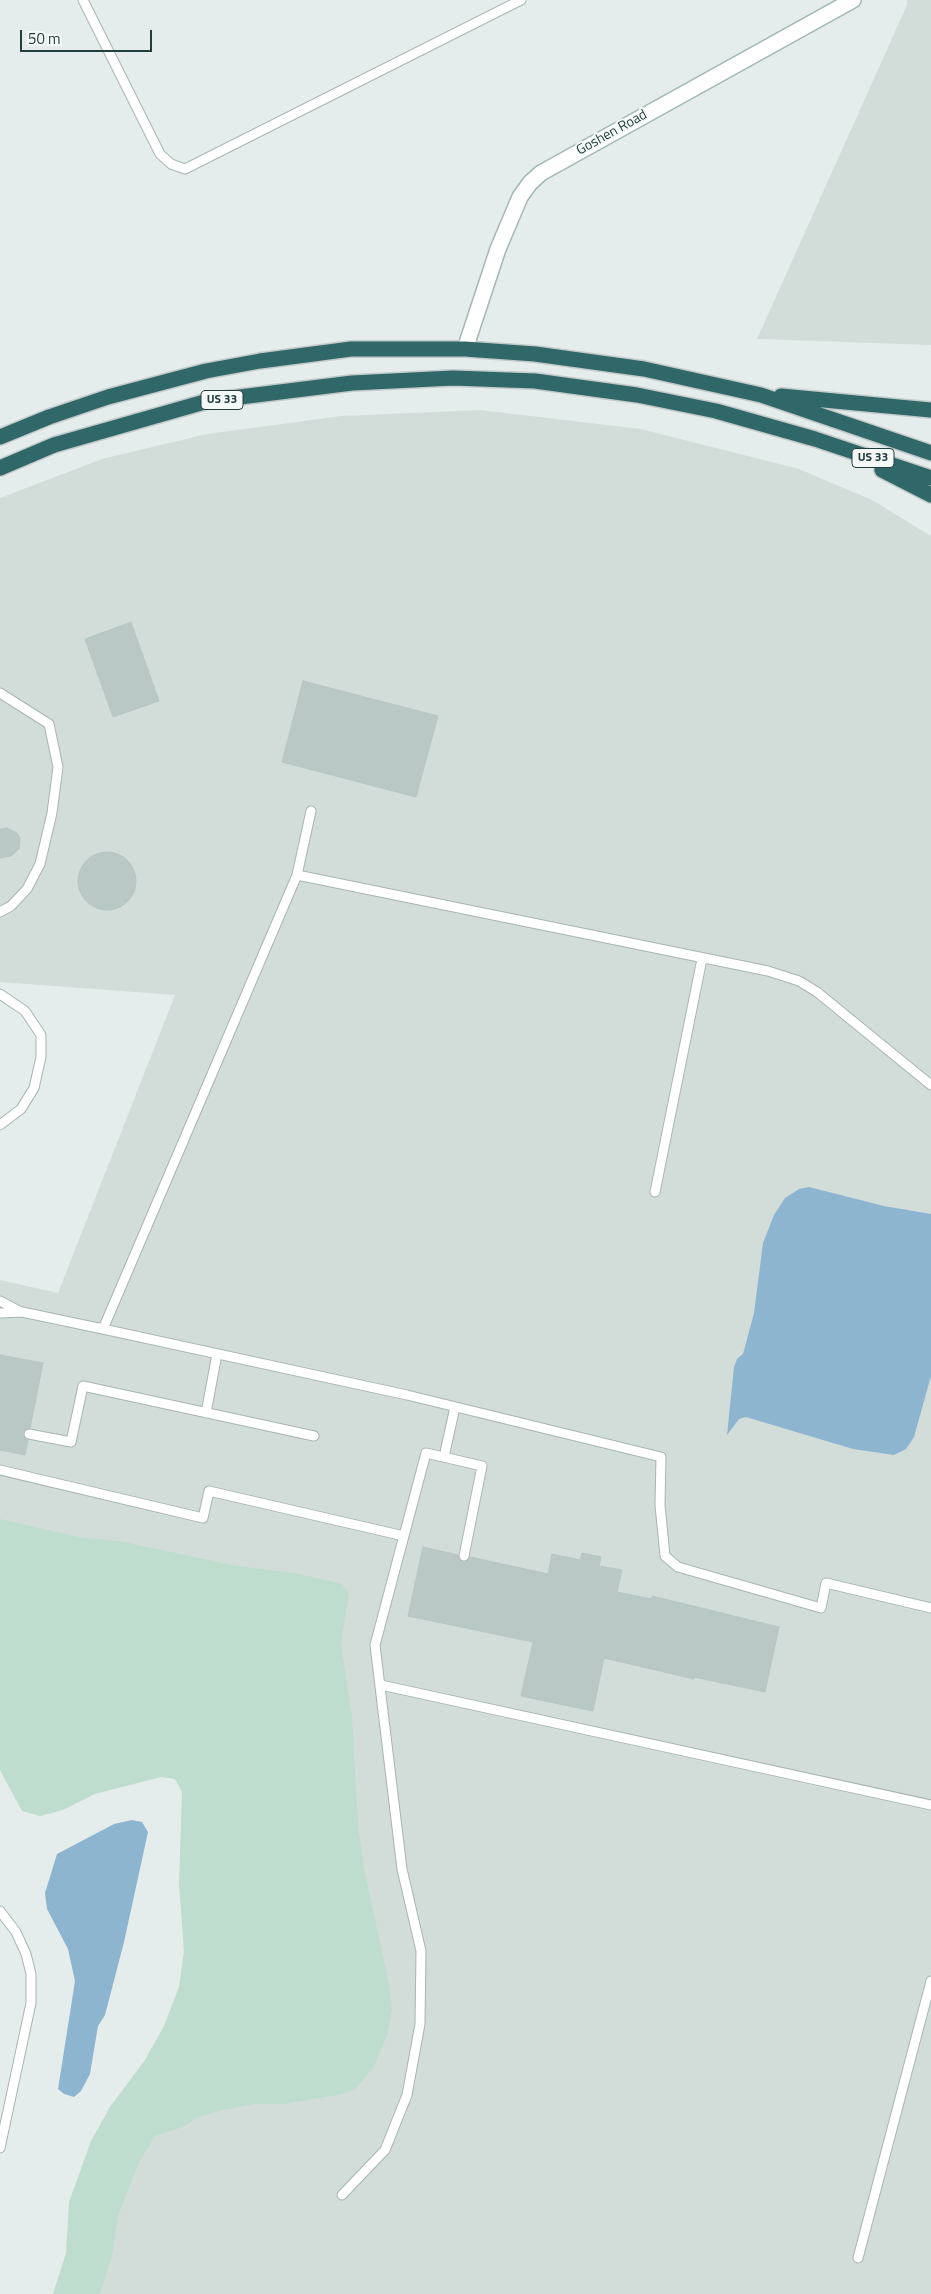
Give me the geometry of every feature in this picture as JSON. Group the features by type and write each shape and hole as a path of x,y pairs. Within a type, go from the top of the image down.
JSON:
{"highway":[{"name":"US 33","path":"0,437 49,417 108,397 206,371 252,362 351,349 465,349 535,354 644,369 761,395 931,410"},
{"name":"US 33","path":"0,468 54,445 208,401 352,383 453,378 535,381 637,395 716,411 815,439 931,478"},
{"path":"761,395 931,453"},
{"path":"815,439 931,495"}],"street":[{"name":"Goshen Road","path":"465,349 498,250 520,197 530,183 541,173 853,0"}],"lane":[{"path":"83,0 160,154 171,164 185,169 521,0"},
{"path":"0,693 50,724 58,767 52,813 40,864 27,889 11,906 0,912"},
{"path":"103,1329 297,875 311,811"},
{"path":"297,875 768,971 799,980 818,992 931,1085"},
{"path":"655,1192 702,959"},
{"path":"0,994 25,1011 41,1035 40,1056 34,1088 21,1109 0,1125"},
{"path":"0,1301 22,1312"},
{"path":"0,1313 22,1312 103,1329 455,1407 661,1457 660,1505 665,1556 678,1566 820,1608 826,1583 931,1608"},
{"path":"206,1413 217,1354"},
{"path":"29,1434 71,1442 83,1386 314,1436"},
{"path":"444,1457 455,1407"},
{"path":"342,2195 385,2150 407,2096 420,2024 421,1951 402,1869 375,1645 426,1453 482,1466 464,1556"},
{"path":"0,1470 203,1518 209,1491 404,1536"},
{"path":"381,1685 931,1805"},
{"path":"0,1911 16,1932 26,1954 31,1974 31,2003 0,2148"},
{"path":"858,2258 931,1981"}],"shaded area":[{"path":"907,0 931,0 931,345 757,339 907,5"},
{"path":"480,410 641,429 799,469 872,500 931,536 931,2294 79,2294 129,2136 371,1989 0,1525 0,1280 58,1293 175,995 0,982 0,498 102,459 207,434 341,416"}],"green space":[{"path":"0,1519 78,1537 124,1542 237,1566 295,1573 342,1584 349,1593 341,1644 352,1717 358,1825 364,1868 389,1984 392,2010 387,2036 373,2068 356,2088 344,2094 283,2104 254,2104 219,2111 196,2118 183,2127 155,2136 139,2162 118,2216 112,2256 100,2294 53,2294 66,2253 69,2202 91,2141 110,2107 145,2060 164,2026 179,1987 184,1951 179,1884 182,1792 175,1779 161,1777 95,1794 63,1810 40,1816 22,1811 0,1770"}],"water":[{"path":"809,1187 884,1206 931,1214 931,1376 914,1437 906,1449 894,1455 853,1449 746,1417 739,1419 727,1435 734,1367 737,1359 743,1354 754,1313 763,1243 774,1215 785,1198 799,1189"},
{"path":"132,1820 142,1822 148,1832 124,1942 105,2015 98,2026 90,2074 81,2091 74,2097 64,2094 58,2089 75,1981 68,1949 47,1909 45,1893 57,1854 114,1824"}],"building":[{"path":"131,622 159,701 113,717 85,639"},
{"path":"303,681 438,716 416,797 282,762"},
{"path":"7,828 17,833 20,838 19,849 11,856 0,858 0,829"},
{"path":"101,852 113,852 128,860 136,875 136,887 128,902 113,910 101,910 86,902 78,887 78,875 86,860"},
{"path":"0,1355 43,1363 30,1428 23,1432 23,1436 28,1440 25,1455 0,1450"},
{"path":"423,1547 458,1555 462,1562 466,1562 470,1557 548,1574 552,1554 580,1560 582,1553 601,1557 599,1566 622,1570 617,1592 652,1599 652,1596 779,1627 765,1692 694,1677 694,1679 604,1658 593,1711 521,1696 533,1642 408,1616"}]}
